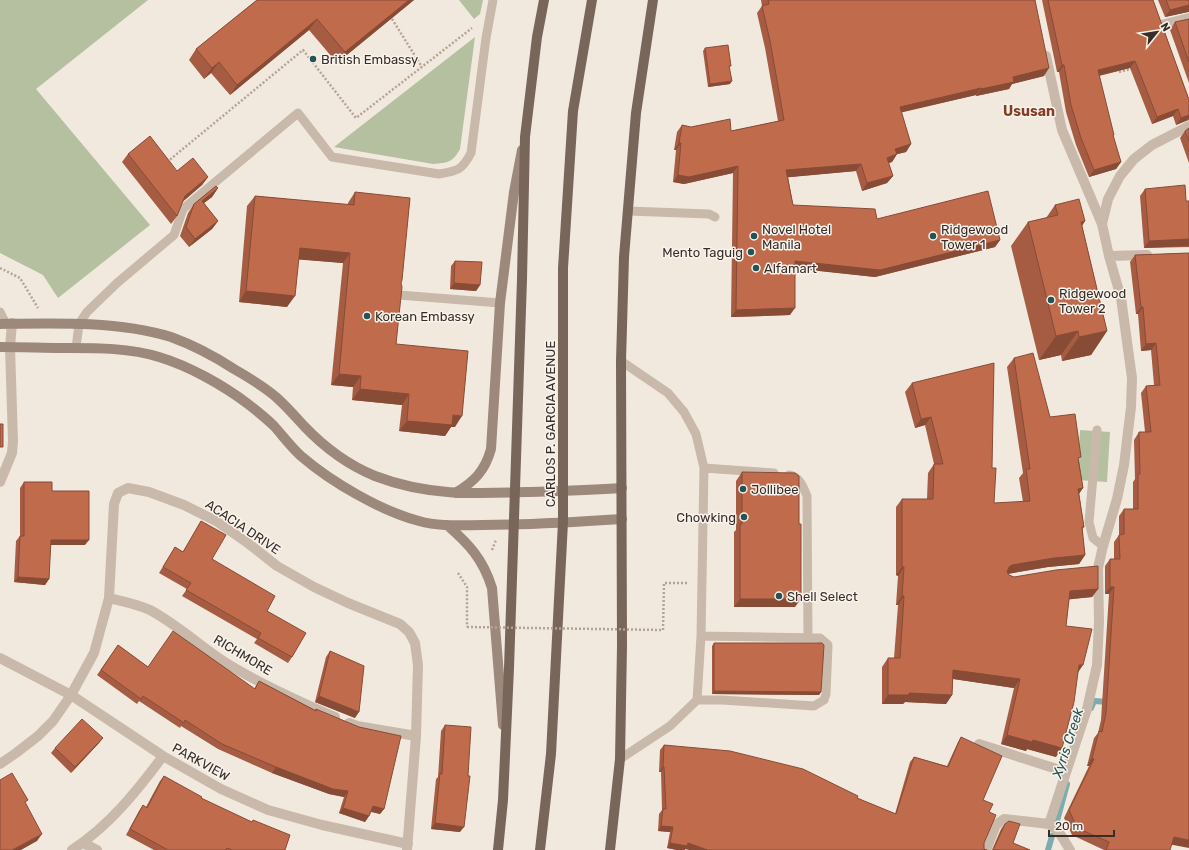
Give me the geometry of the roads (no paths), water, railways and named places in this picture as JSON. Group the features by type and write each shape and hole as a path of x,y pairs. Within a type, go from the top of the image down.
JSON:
{"main road":[{"path":"455,493 472,483 478,477 486,466 492,450 500,303 514,192 525,137 537,37 544,0"},
{"name":"CARLOS P. GARCIA AVENUE","path":"540,850 551,754 563,522 563,268 573,111 592,0"},
{"path":"610,850 620,759 622,646 621,361 624,257 636,113 653,0"},
{"path":"498,850 503,800 514,524 525,137"},
{"path":"6,323 79,324 130,328 170,337 192,346 224,362 260,384 276,397 318,440 350,464 404,486 430,491 455,493 514,493 622,488"},
{"path":"5,347 110,349 152,355 194,371 247,403 274,426 290,445 302,456 328,476 362,497 403,516 421,521 447,525 622,520"},
{"path":"447,525 471,548 485,569 492,588 505,759"}],"street":[{"path":"1157,13 1162,29 1189,18"},
{"path":"1044,46 1062,130 1102,224 1121,298 1132,378 1131,407 1124,465 1117,499 1095,569 1099,621 1097,665 1087,709 1049,824"},
{"path":"1102,224 1108,199 1120,176 1134,159 1152,145 1189,126"},
{"path":"1109,256 1160,254"},
{"path":"0,482 12,453 13,441 5,347 6,323"},
{"name":"ACACIA DRIVE","path":"0,764 38,736 53,721 71,695 94,653 108,598 114,504 118,493 128,488 149,492 184,505 216,521 277,566 348,603 400,624 409,632 415,643 418,665 416,736 408,847"},
{"name":"RICHMORE","path":"108,598 133,604 149,610 171,623 223,661 310,707 356,726 416,736"},
{"name":"PARKVIEW","path":"0,658 71,695 163,756 221,789 268,810 322,826 408,847"},
{"path":"979,744 1066,772"},
{"path":"72,850 83,843 124,804 138,789 163,756"},
{"path":"986,850 996,825 1004,819 1049,824 1059,832 1070,850"},
{"path":"83,843 97,850"}],"lane":[{"path":"76,348 79,324 87,312 117,283 174,235 183,209 298,114 332,157 438,174 453,172 464,166 471,153 493,0"},
{"path":"628,211 709,214 715,217"},
{"path":"399,295 500,303"},
{"path":"0,312 6,323"},
{"path":"620,759 670,726 697,700 703,583 704,468 696,434 684,412 668,393 621,361"},
{"path":"1097,430 1089,522 1093,538 1103,546"},
{"path":"704,468 792,475 802,483 807,496 808,637"},
{"path":"697,700 722,700 814,706 824,700 826,694 828,644 820,638 701,636"}],"waterway":[{"name":"Xyris Creek","path":"1091,708 1094,701 1109,702"},
{"name":"Xyris Creek","path":"1057,821 1067,784"},
{"name":"Xyris Creek","path":"1048,850 1052,836"}],"place":[{"name":"British Embassy","path":"313,59"},
{"name":"Novel Hotel Manila","path":"754,236"},
{"name":"Ridgewood Tower 1","path":"933,236"},
{"name":"Mento Taguig","path":"751,252"},
{"name":"Alfamart","path":"756,268"},
{"name":"Ridgewood Tower 2","path":"1051,300"},
{"name":"Korean Embassy","path":"367,316"},
{"name":"Jollibee","path":"743,489"},
{"name":"Chowking","path":"744,517"},
{"name":"Shell Select","path":"779,596"}],"district":[{"name":"Ususan","path":"1029,111"}]}
